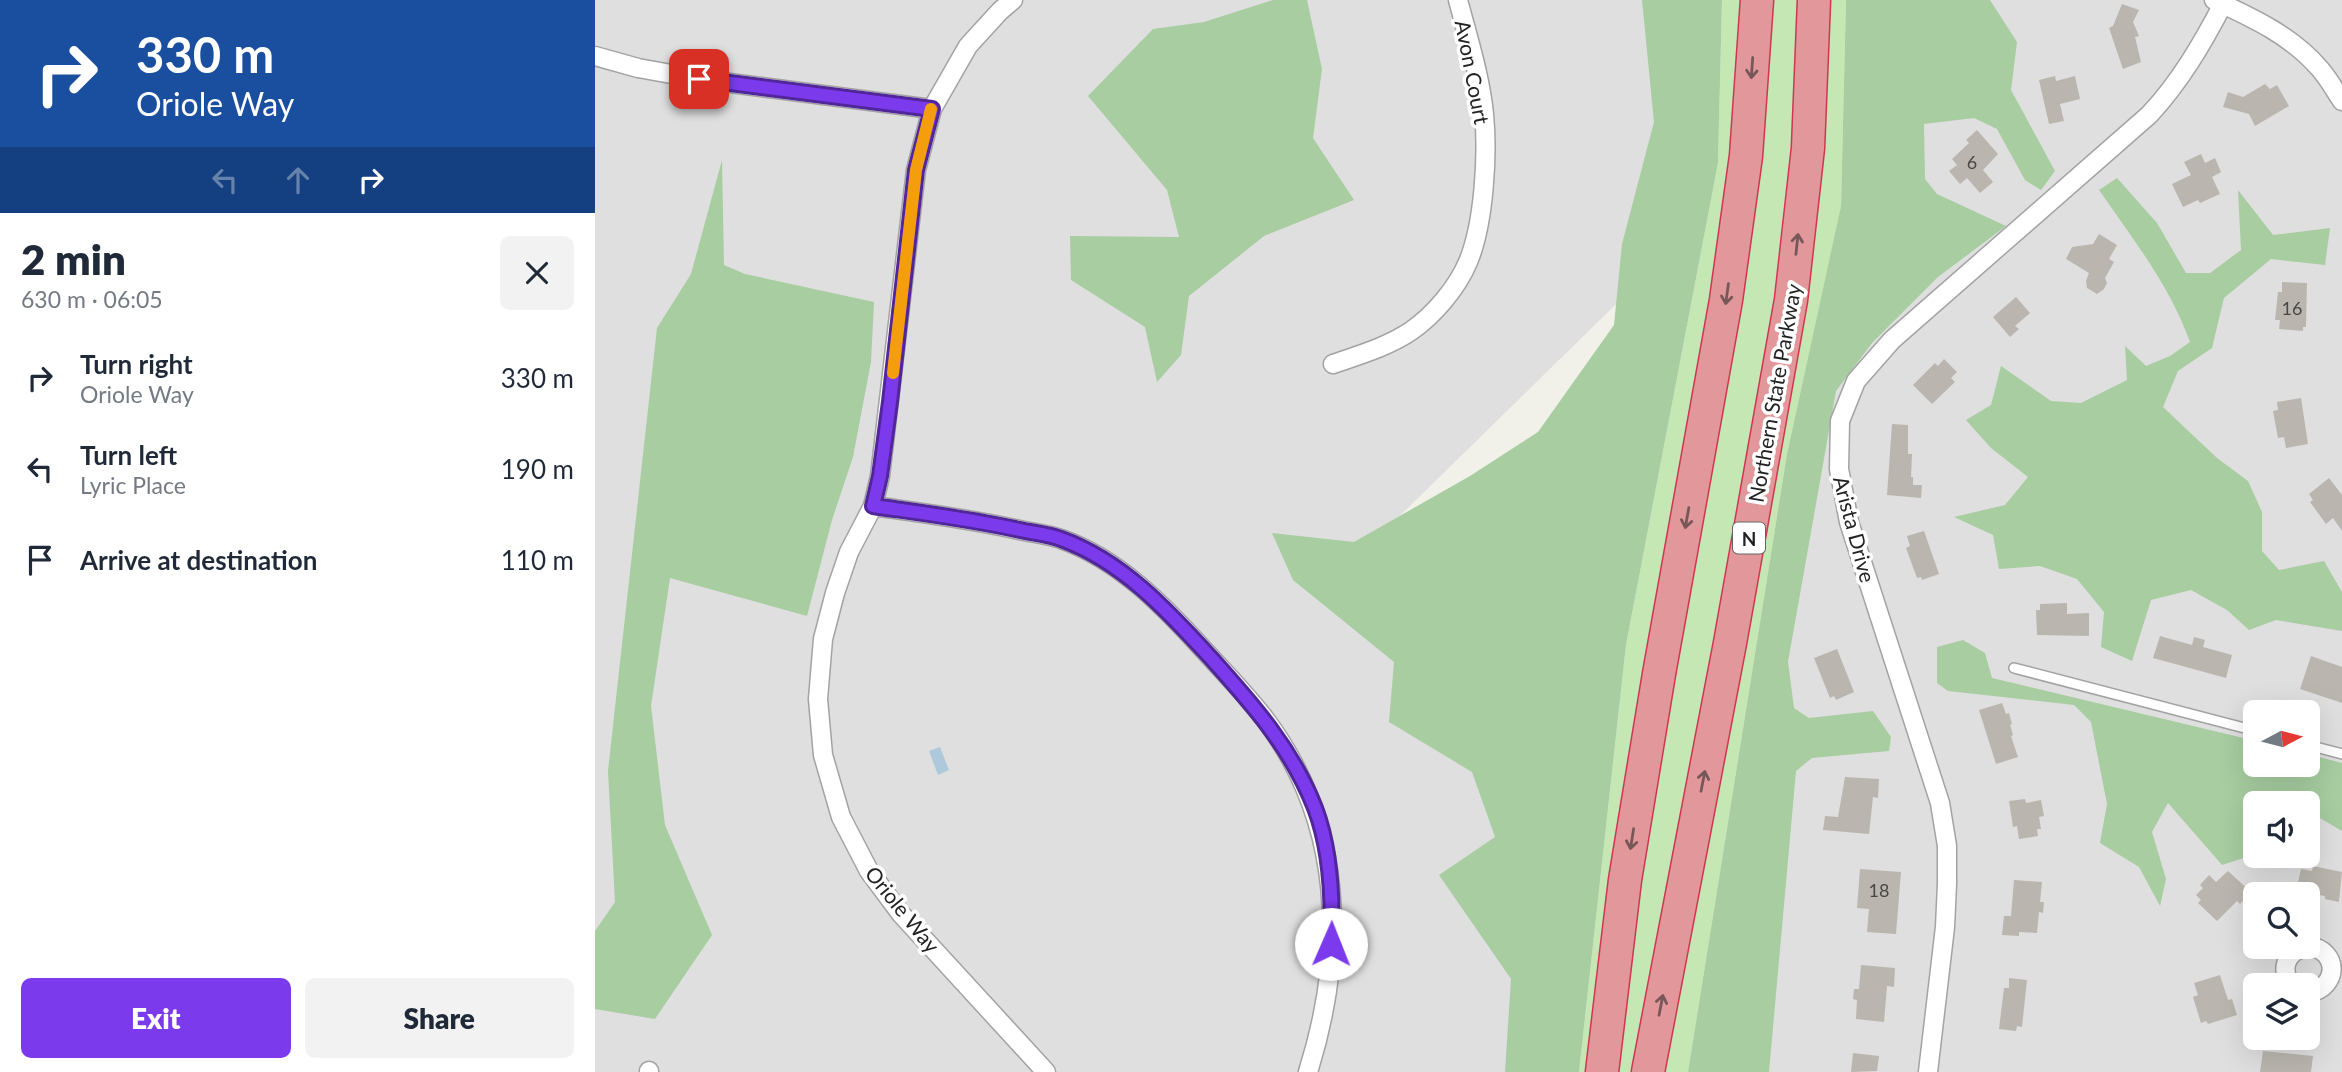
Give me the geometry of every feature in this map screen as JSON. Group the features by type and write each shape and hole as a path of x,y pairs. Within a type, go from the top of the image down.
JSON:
{"highway":[{"path":"1602,1072 1627,867 1728,287 1746,156 1757,0"},
{"name":"Northern State Parkway","path":"1648,1072 1730,643 1791,300 1808,148 1814,0"}],"street":[{"name":"Oriole Way","path":"1013,0 968,46 932,109 916,170 880,476 873,506 846,562 835,593 823,639 818,699 823,755 841,817 870,871 901,914 1046,1072"},
{"name":"Avon Court","path":"1333,364 1384,346 1412,330 1446,299 1468,262 1480,214 1485,164 1484,116 1477,69 1458,0"},
{"path":"2219,2 2266,26 2297,46 2321,70 2342,101"},
{"name":"Arista Drive","path":"1929,1072 1945,927 1947,846 1940,803 1849,522 1839,469 1840,421 1856,380 1892,340 2149,116 2171,91 2200,47 2219,2"},
{"path":"595,56 638,68 699,79 932,109"},
{"path":"873,506 991,523 1061,539 1107,562 1147,591 1265,718 1293,762 1315,810 1331,876 1330,969 1322,1021 1308,1072"},
{"path":"2320,950 2327,955 2336,977 2320,989"}],"lane":[{"path":"2014,668 2243,728"},
{"path":"2321,748 2342,754"}],"shaded area":[{"path":"595,0 1683,0 1656,265 1366,549 1572,904 1566,1072 595,1072"},
{"path":"1859,0 2342,0 2342,1072 1738,1072 1752,678 1853,184"}],"green space":[{"path":"1273,0 1307,0 1322,69 1313,138 1354,200 1264,236 1189,296 1181,355 1157,382 1145,327 1071,280 1070,236 1179,237 1167,190 1088,96 1153,29 1204,22"},
{"path":"1642,0 1722,0 1718,163 1626,645 1579,1072 1505,1072 1511,979 1439,875 1495,837 1472,772 1389,722 1394,662 1293,580 1272,533 1354,542 1470,476 1538,432 1614,325 1622,244 1654,122"},
{"path":"1722,0 1745,0 1729,211 1594,1072 1579,1072 1626,645 1718,163"},
{"path":"1770,0 1802,0 1801,52 1772,313 1637,1072 1613,1072 1653,776 1741,308 1770,55"},
{"path":"1826,0 1846,0 1841,207 1787,454 1688,1072 1660,1072 1799,328 1819,193"},
{"path":"1846,0 1990,0 2017,42 2011,90 2055,171 2041,190 2025,180 1997,129 1974,118 1924,124 1925,179 1937,194 2006,226 1938,277 1872,343 1836,391 1788,662 1794,708 1809,718 1873,711 1891,737 1889,751 1812,758 1796,771 1769,1072 1688,1072 1787,454 1841,206"},
{"path":"722,160 724,265 745,274 874,302 871,362 853,457 832,520 807,616 670,578 651,706 665,825 712,935 655,1019 595,1009 595,931 615,902 608,771 657,328 691,274"},
{"path":"2117,178 2157,223 2186,273 2210,273 2241,250 2238,190 2273,235 2330,228 2325,265 2271,259 2224,298 2212,348 2178,371 2163,407 2217,458 2248,481 2262,512 2262,551 2279,570 2324,561 2342,592 2342,631 2276,620 2249,630 2227,610 2191,590 2151,600 2132,661 2101,647 2104,612 2077,579 2040,566 1999,569 1993,535 1954,517 2005,505 2028,477 1991,448 1966,420 1991,405 2001,366 2051,401 2081,403 2127,380 2125,346 2146,366 2170,356 2190,342 2161,282 2099,190"},
{"path":"1963,640 1985,653 1992,678 2243,738 2243,777 2321,777 2321,757 2342,763 2342,831 2320,818 2320,791 2243,791 2243,858 2222,865 2168,803 2152,832 2166,879 2160,906 2139,867 2100,843 2107,804 2091,722 2074,705 1948,691 1937,683 1937,647"}],"water":[{"path":"940,747 949,770 938,775 929,751"}],"building":[{"path":"2122,4 2139,10 2133,22 2139,36 2135,37 2141,62 2123,69 2109,28 2113,26"},
{"path":"2055,76 2056,81 2075,76 2080,99 2060,104 2064,121 2049,124 2039,80"},
{"path":"2265,84 2270,89 2277,85 2289,106 2255,126 2249,114 2223,107 2228,92 2243,97"},
{"path":"1977,130 1998,154 1983,170 1993,182 1980,193 1967,178 1960,184 1949,171 1957,165 1952,159 1969,143 1966,140"},
{"path":"2201,154 2205,163 2215,158 2221,172 2212,177 2220,194 2183,207 2172,184 2191,175 2184,162"},
{"path":"2099,234 2117,245 2109,259 2114,262 2105,278 2107,283 2097,294 2087,288 2089,273 2066,259 2072,247 2093,244"},
{"path":"2282,282 2307,283 2306,327 2303,327 2303,331 2279,329 2280,320 2275,320 2278,292 2282,292"},
{"path":"2016,297 2030,313 2015,326 2019,329 2010,337 1993,317"},
{"path":"1944,359 1957,372 1951,378 1955,382 1932,404 1913,385 1935,363 1938,366"},
{"path":"2301,398 2308,444 2286,448 2284,437 2278,438 2273,411 2278,410 2277,402"},
{"path":"1892,424 1908,425 1908,454 1912,454 1911,477 1913,485 1922,485 1921,498 1887,495"},
{"path":"2329,478 2342,495 2342,531 2333,518 2326,524 2310,502 2313,500 2309,494"},
{"path":"1924,531 1939,574 1922,580 1921,577 1917,578 1906,548 1910,546 1907,536"},
{"path":"2067,603 2067,614 2089,613 2089,636 2037,635 2036,610 2040,610 2040,604"},
{"path":"2160,636 2192,645 2194,637 2205,640 2203,647 2232,655 2226,678 2153,658"},
{"path":"1837,649 1854,692 1836,700 1834,696 1830,698 1814,658"},
{"path":"2311,656 2342,667 2342,703 2300,689"},
{"path":"2002,703 2006,714 2009,713 2011,736 2018,757 1996,764 1979,710"},
{"path":"1845,777 1879,779 1878,798 1873,797 1869,834 1823,830 1825,816 1838,817"},
{"path":"2025,799 2026,803 2041,800 2044,816 2039,817 2041,829 2037,829 2038,836 2019,839 2017,826 2013,827 2009,801"},
{"path":"2320,867 2342,872 2339,902 2320,895 2320,882 2298,882 2301,869 2312,871 2313,868"},
{"path":"1860,869 1901,872 1896,934 1867,932 1869,909 1857,908"},
{"path":"2228,871 2243,885 2243,901 2240,904 2237,901 2217,921 2198,903 2201,900 2196,895 2209,875 2216,882"},
{"path":"2014,880 2042,882 2040,902 2044,902 2043,913 2039,912 2037,933 2002,935 2004,916 2011,916"},
{"path":"1861,965 1895,968 1894,987 1887,986 1884,1022 1856,1019 1857,1000 1853,999 1854,989 1859,989"},
{"path":"2220,975 2228,1000 2232,999 2237,1015 2208,1024 2206,1021 2201,1023 2193,997 2198,995 2194,983"},
{"path":"2009,978 2027,980 2022,1027 2017,1026 2016,1031 1999,1029 2004,988 2009,988"},
{"path":"2263,1051 2313,1056 2311,1072 2260,1072"},
{"path":"1853,1053 1879,1056 1877,1071 1851,1072"}],"slow traffic":[{"path":"893,373 916,170 931,109"}],"route":[{"path":"699,79 932,109 916,170 890,402 873,506 991,523 1061,539 1107,562 1147,591 1265,718 1293,762 1315,810 1331,876 1331,944"}]}
